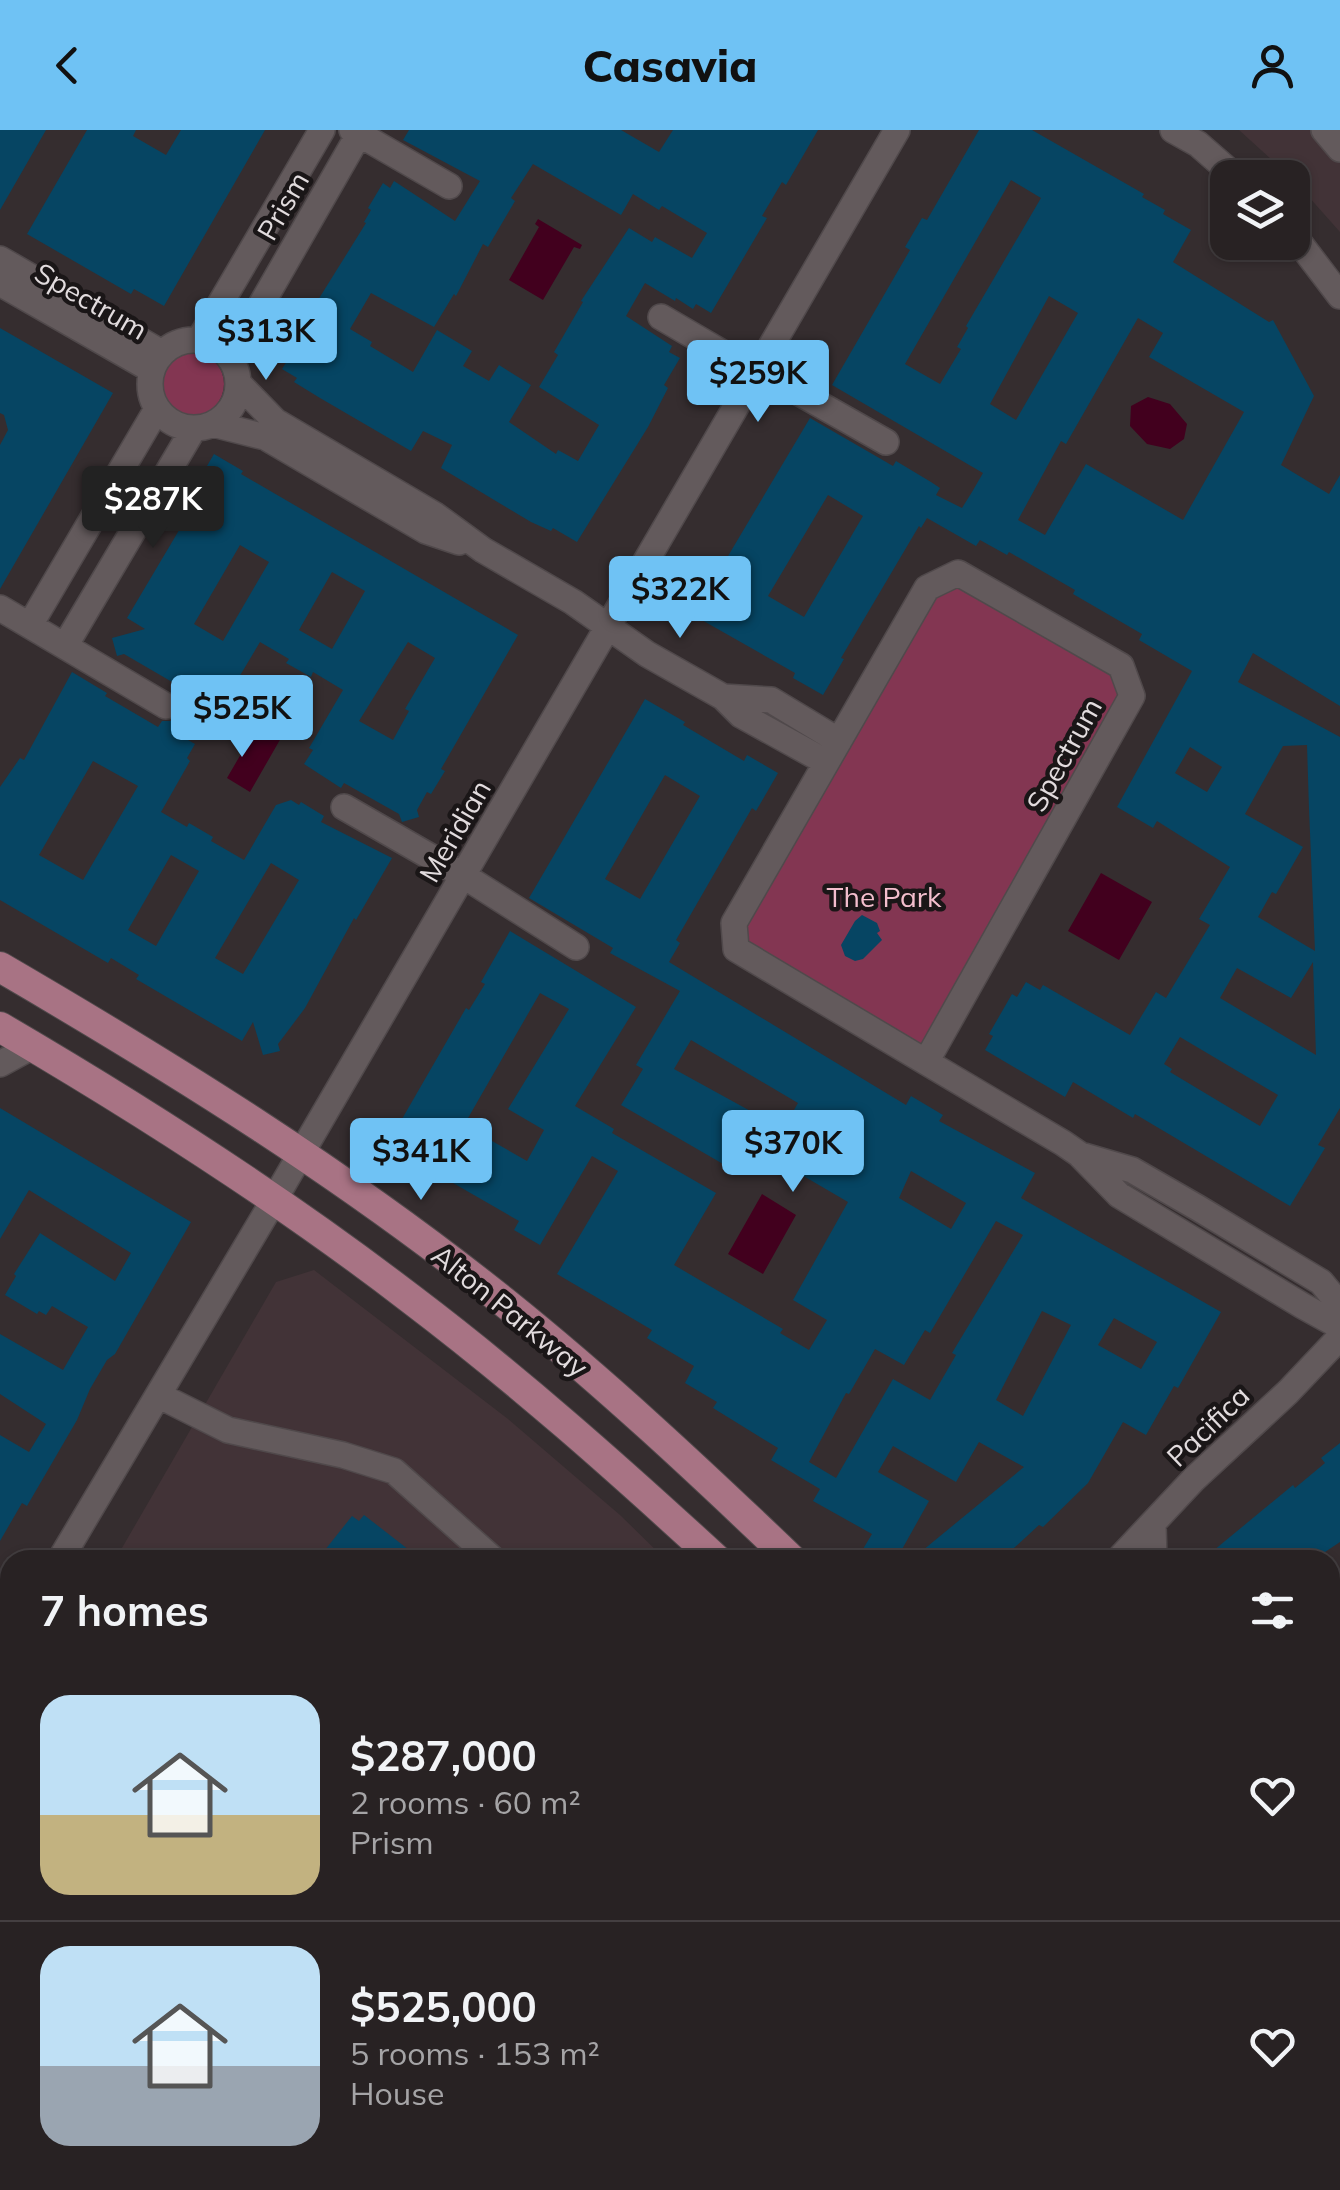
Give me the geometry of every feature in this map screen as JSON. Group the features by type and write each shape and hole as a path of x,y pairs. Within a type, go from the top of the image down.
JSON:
{"main road":[{"name":"Alton Parkway","path":"0,967 203,1088 504,1302 668,1443 781,1550"},
{"name":"Alton Parkway","path":"0,1027 148,1116 274,1200 472,1346 587,1441 706,1550"}],"street":[{"name":"Prism","path":"198,340 322,130"},
{"name":"Meridian","path":"66,1550 898,130"},
{"path":"1172,130 1217,160"},
{"path":"1324,130 1340,150"},
{"name":"Prism","path":"234,371 356,132"},
{"path":"356,132 449,186"},
{"path":"1310,257 1340,296"},
{"name":"Spectrum","path":"0,259 156,362"},
{"name":"Spectrum","path":"0,283 156,362"},
{"path":"661,316 886,442"},
{"path":"483,550 426,531 265,437 176,425 157,410 149,386 156,362 174,344 198,340 211,344 275,421 574,602 647,654 724,697 772,700 832,751"},
{"path":"65,646 204,426 232,407 234,371"},
{"path":"30,625 157,410"},
{"name":"Spectrum","path":"926,1062 1132,696 1121,666 958,573 926,588 734,922 736,950 1079,1154 1119,1194 1332,1322 1340,1322"},
{"path":"0,608 166,706"},
{"path":"344,807 576,947"},
{"path":"0,1064 33,1046"},
{"name":"Spectrum","path":"1079,1154 1132,1170 1198,1208 1320,1282 1340,1305"},
{"name":"Pacifica","path":"1128,1550 1194,1479 1288,1392 1340,1337"},
{"path":"158,1395 228,1430 344,1455 394,1471 483,1550"},
{"path":"1154,1525 1154,1550"}],"shaded area":[{"path":"1239,130 1340,130 1340,232 1310,198 1310,160 1272,160"},
{"path":"538,219 582,245 580,249 574,247 543,300 509,280 539,227 535,224"},
{"path":"1148,397 1170,404 1187,424 1184,439 1170,449 1147,444 1130,426 1131,406"},
{"path":"262,718 285,731 250,792 227,778"},
{"path":"1101,873 1152,902 1119,960 1068,931"},
{"path":"762,1194 796,1215 763,1274 728,1254"},
{"path":"314,1270 508,1419 656,1550 121,1550 276,1282"}],"green space":[{"path":"192,352 214,362 224,384 214,406 192,416 170,406 160,384 170,362"},
{"name":"The Park","path":"958,573 1121,666 1132,696 926,1062 736,949 734,923 927,588"}],"building":[{"path":"0,130 46,130 0,210"},
{"path":"87,130 136,130 133,136 166,155 181,130 265,130 164,306 134,289 131,294 27,234"},
{"path":"409,130 621,130 659,152 673,130 818,130 786,185 782,182 762,216 767,218 711,313 696,304 693,309 676,298 675,301 645,283 626,316 672,346 669,352 680,358 664,385 668,388 648,427 577,542 553,528 551,531 531,522 441,468 452,445 423,431 411,451 294,382 297,378 282,369 290,356 285,353 366,223 371,210 368,208 383,183 390,188 394,181 455,221 480,181 403,140","holes":["533,164 621,215 633,194 707,233 692,258 655,237 652,242 629,228 581,301 554,352 558,355 539,387 599,425 578,461 558,450 556,454 509,422 531,385 499,365 489,381 463,366 472,351 437,330 413,372 350,329 371,293 434,327 456,296 483,244 488,247 515,201 511,198"]},
{"path":"979,130 1032,130 1144,194 1142,197 1165,210 1163,214 1191,230 1173,262 1269,322 1273,320 1314,396 1281,465 1329,494 1340,475 1340,706 1253,653 1238,682 1340,737 1340,1108 1318,1145 1325,1148 1290,1206 1073,1082 1065,1097 985,1050 993,1036 989,1034 1012,994 1017,997 1026,982 1040,990 1043,985 1130,1035 1156,992 1166,998 1210,925 1199,919 1230,867 1157,821 1153,828 1117,807 1192,671 1139,640 1142,634 1073,594 1075,590 1009,552 1007,555 980,540 976,546 927,518 841,658 844,659 823,695 793,678 795,673 693,615 810,418 893,466 896,461 940,488 936,495 962,508 972,492 983,473 832,385 910,250 905,247 922,218 927,220","holes":["1011,180 1041,198 966,326 957,347 961,349 940,384 905,364","1049,296 1078,313 1016,420 990,404","1138,318 1163,333 1149,357 1244,412 1183,520 1086,464 1045,535 1018,520 1061,441 1066,444","828,495 863,516 804,617 768,596","1307,745 1315,951 1258,917 1303,847 1245,814 1283,746","1190,747 1222,767 1207,792 1175,773","1313,962 1316,1055 1220,998 1237,968 1291,998","1180,1037 1278,1095 1260,1126 1170,1072 1172,1069 1164,1064"]},
{"path":"0,328 113,393 0,589 0,445 8,430 0,413"},
{"path":"214,454 243,471 241,474 518,635 441,769 445,771 417,810 419,817 402,822 399,814 344,783 341,788 304,764 313,750 309,748 343,690 313,672 311,677 286,663 289,659 260,642 226,699 223,697 217,706 196,710 181,736 195,744 187,758 190,761 161,812 187,827 189,823 244,860 276,805 291,800 324,816 321,822 392,858 305,1008 278,1044 280,1051 263,1055 253,1022 242,1041 136,979 139,975 111,958 108,963 0,900 0,787 20,758 24,760 72,672 158,727 180,713 182,705 175,693 179,686 124,654 117,656 112,638 145,629 127,618 207,483 200,478","holes":["240,545 269,562 223,641 194,624","332,572 365,591 332,649 299,630","408,642 435,658 405,709 409,711 393,740 359,721","93,761 138,786 83,880 39,855","171,855 199,871 156,946 128,930","271,863 299,880 243,974 215,958"]},
{"path":"645,699 744,761 747,755 778,773 756,811 752,808 676,940 680,943 669,962 906,1105 911,1096 943,1115 939,1121 1035,1173 1021,1198 1221,1312 1146,1435 1123,1422 1088,1483 1043,1527 1039,1525 1012,1550 923,1550 1024,1467 979,1442 956,1482 893,1446 878,1472 929,1501 902,1550 865,1550 872,1534 813,1501 820,1489 771,1460 778,1448 713,1408 717,1402 685,1383 694,1366 647,1338 652,1330 557,1274 618,1171 592,1156 540,1245 514,1230 519,1221 387,1145 466,1008 469,1010 485,984 481,982 510,931 636,1007 575,1106 614,1129 612,1133 716,1193 674,1265 783,1329 780,1333 809,1350 827,1320 793,1300 848,1202 747,1143 730,1168 621,1105 643,1069 636,1065 680,991 610,953 613,948 529,898","holes":["665,775 700,796 640,899 605,879","540,993 569,1009 508,1109 544,1130 527,1161 464,1125","691,1040 798,1103 783,1129 674,1069","911,1171 966,1203 951,1229 899,1198","996,1221 1023,1235 952,1353 956,1355 930,1400 893,1379 836,1478 809,1462 875,1349 904,1365 925,1330 930,1333","1042,1311 1071,1325 1023,1416 996,1400","1114,1318 1157,1342 1141,1369 1098,1345"]},
{"path":"862,915 877,923 882,940 863,959 855,961 845,956 841,945"},
{"path":"0,1108 191,1222 115,1354 107,1360 90,1389 77,1420 27,1506 22,1503 0,1541 0,1435 29,1452 46,1424 0,1394 0,1334 63,1370 88,1327 52,1306 46,1315 39,1311 37,1314 5,1295 14,1274 40,1233 115,1281 131,1253 29,1190 0,1239"},
{"path":"1340,1443 1340,1542 1328,1550 1214,1550 1325,1463 1321,1458"},
{"path":"364,1515 409,1550 325,1550 352,1516 359,1521"}]}
